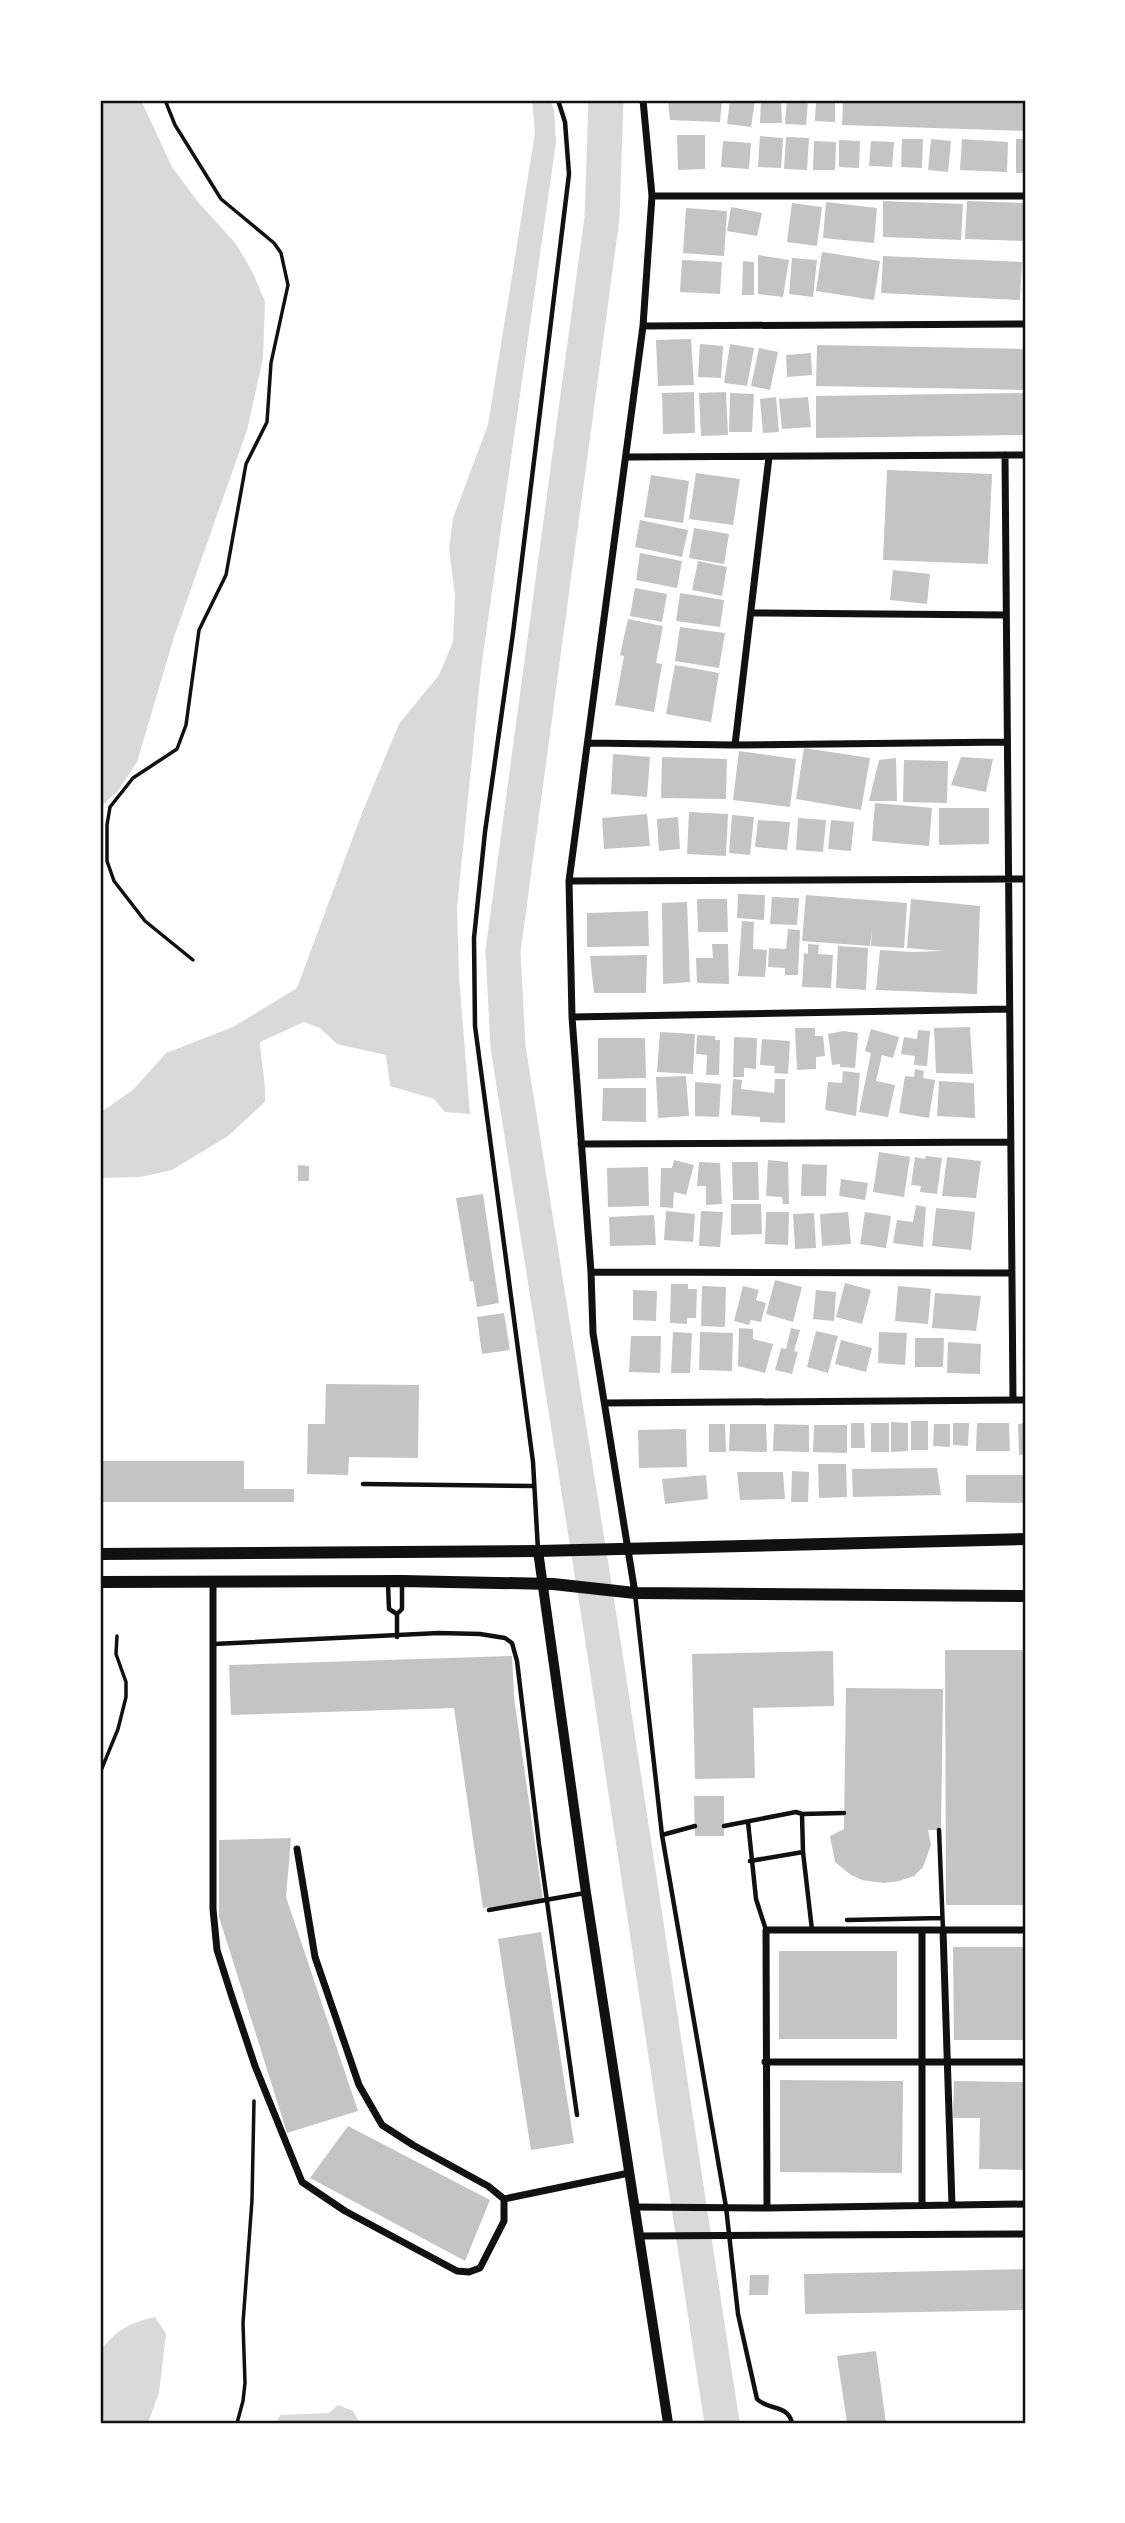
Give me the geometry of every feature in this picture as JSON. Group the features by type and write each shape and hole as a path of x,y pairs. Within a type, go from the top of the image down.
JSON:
{"main road":[{"path":"100,1554 542,1551 1025,1539"},
{"path":"100,1582 401,1581 548,1584 619,1589 635,1593 1025,1596"}],"street":[{"path":"635,1593 622,1548 605,1403 593,1333 572,1017 569,881 643,326 652,196 643,100"},
{"path":"652,196 1025,196"},
{"path":"643,326 1025,324"},
{"path":"1005,455 1013,1400"},
{"path":"626,457 1025,455"},
{"path":"735,745 769,457"},
{"path":"751,613 1006,615"},
{"path":"588,743 735,745 1007,742"},
{"path":"569,881 1025,878"},
{"path":"572,1017 1009,1009"},
{"path":"581,1144 1010,1142"},
{"path":"591,1272 1012,1273"},
{"path":"605,1403 1025,1400"},
{"path":"542,1551 586,1893 629,2173 639,2207 668,2423"},
{"path":"214,1582 213,1909 217,1950 255,2066 302,2182 345,2211 457,2271 469,2272 480,2267 504,2221 504,2199"},
{"path":"297,1849 315,1957 359,2085 382,2125 413,2146 488,2186 504,2199"},
{"path":"767,2208 766,1930 1025,1930"},
{"path":"922,1930 922,2205"},
{"path":"943,1930 952,2205"},
{"path":"765,2062 1025,2062"},
{"path":"504,2199 629,2173"},
{"path":"639,2207 1025,2204"},
{"path":"643,2236 1025,2234"}],"lane":[{"path":"542,1551 508,1260 475,1026 474,938 485,832 513,634 569,174 565,122 558,100"},
{"path":"363,1483 533,1486"},
{"path":"387,1581 389,1609 397,1614"},
{"path":"397,1637 397,1614 402,1609 401,1581"},
{"path":"635,1593 662,1835 731,2235 738,2314 757,2399 763,2405 785,2410 790,2414 792,2423"},
{"path":"214,1644 481,1634 505,1638 512,1643 517,1661 577,2115"},
{"path":"724,1826 796,1812 844,1812"},
{"path":"802,1814 803,1852 812,1930"},
{"path":"748,1822 756,1899 766,1930"},
{"path":"662,1835 695,1826"},
{"path":"939,1830 943,1930"},
{"path":"750,1861 803,1852"},
{"path":"489,1910 586,1893"},
{"path":"847,1920 942,1918"}],"path":[{"path":"164,100 175,125 220,200 274,243 281,253 288,285 271,363 267,422 246,464 226,575 199,630 186,725 177,749 133,778 125,788 110,807 107,825 107,861 114,881 145,921 193,960"},
{"path":"100,1773 118,1729 126,1697 126,1682 117,1654 117,1636"},
{"path":"237,2423 245,2383 243,2323 252,2200 255,2066"}],"shaded area":[{"path":"100,100 141,100 172,167 198,202 236,244 253,273 265,302 263,358 247,430 174,637 137,762 118,791 100,807"},
{"path":"532,100 550,100 554,110 556,142 481,669 457,908 459,976 470,1114 445,1112 434,1099 390,1086 386,1055 337,1044 320,1028 304,1022 260,1042 265,1102 228,1136 172,1170 141,1177 100,1178 100,1113 134,1089 166,1053 233,1027 297,988 362,813 399,724 439,675 453,642 455,596 449,549 453,518 488,425 535,133"},
{"path":"155,2317 166,2334 159,2393 148,2423 100,2423 100,2351 124,2328"},
{"path":"338,2405 353,2411 360,2423 276,2423 280,2415 329,2413"}],"building":[{"path":"668,100 722,100 720,122 670,120"},
{"path":"730,100 755,100 751,127 727,124"},
{"path":"761,100 781,100 782,123 760,123"},
{"path":"787,100 808,100 806,125 785,124"},
{"path":"816,100 835,100 835,122 815,121"},
{"path":"843,100 1025,100 1025,131 842,125"},
{"path":"677,135 705,135 705,169 678,170"},
{"path":"760,136 783,138 781,168 758,167"},
{"path":"786,137 809,138 807,170 784,169"},
{"path":"902,139 923,139 922,168 901,167"},
{"path":"931,139 951,141 948,172 928,170"},
{"path":"962,139 1008,142 1007,172 960,170"},
{"path":"1016,139 1025,139 1025,173 1016,173"},
{"path":"839,140 860,141 859,168 839,167"},
{"path":"723,141 751,143 749,169 721,167"},
{"path":"814,141 836,142 835,170 813,170"},
{"path":"871,141 894,142 892,167 869,166"},
{"path":"883,201 963,204 961,240 883,237"},
{"path":"967,201 1025,203 1025,241 965,239"},
{"path":"826,202 877,208 874,243 823,238"},
{"path":"792,203 822,207 817,246 787,242"},
{"path":"731,207 762,213 757,236 727,231"},
{"path":"686,208 727,211 724,256 683,253"},
{"path":"822,252 880,261 874,300 816,291"},
{"path":"758,255 789,260 783,297 758,294"},
{"path":"883,256 1022,262 1020,300 881,293"},
{"path":"792,258 817,260 813,297 789,294"},
{"path":"682,260 722,262 720,294 680,292"},
{"path":"743,261 754,262 754,295 742,295"},
{"path":"691,339 694,385 658,386 656,340"},
{"path":"700,344 723,346 721,378 698,377"},
{"path":"730,344 754,348 747,386 724,383"},
{"path":"817,345 1025,349 1025,390 816,386"},
{"path":"759,348 778,352 770,390 751,386"},
{"path":"811,353 812,375 787,377 786,355"},
{"path":"694,392 695,433 663,434 662,393"},
{"path":"726,392 728,435 701,436 699,393"},
{"path":"730,393 754,394 752,432 729,432"},
{"path":"1025,393 1025,435 816,438 816,396"},
{"path":"776,397 779,432 763,433 760,399"},
{"path":"808,397 811,427 782,429 779,399"},
{"path":"887,470 992,474 988,564 883,560"},
{"path":"696,473 740,479 733,525 689,519"},
{"path":"651,475 689,481 683,523 644,517"},
{"path":"640,520 688,530 682,557 635,547"},
{"path":"694,528 729,534 724,564 689,558"},
{"path":"640,553 682,561 677,588 636,580"},
{"path":"698,561 727,567 722,596 692,590"},
{"path":"893,570 930,574 927,604 890,600"},
{"path":"635,588 667,594 662,622 630,616"},
{"path":"680,593 724,600 720,627 676,621"},
{"path":"628,619 663,626 656,663 662,664 654,712 615,705 624,656 620,655"},
{"path":"680,627 725,633 719,668 675,661"},
{"path":"675,665 719,673 711,722 666,714"},
{"path":"804,748 870,758 861,810 796,799"},
{"path":"739,751 796,759 790,807 733,800"},
{"path":"613,754 650,757 647,797 611,794"},
{"path":"662,757 727,759 726,799 661,798"},
{"path":"961,757 993,759 986,792 951,785"},
{"path":"896,758 897,801 869,801 879,760"},
{"path":"904,760 948,761 947,803 903,802"},
{"path":"875,803 932,808 929,846 872,841"},
{"path":"939,808 989,808 989,844 939,845"},
{"path":"689,812 728,814 726,856 687,854"},
{"path":"647,814 650,846 604,849 602,818"},
{"path":"732,815 754,817 750,855 729,853"},
{"path":"678,817 680,849 659,851 657,819"},
{"path":"798,818 826,820 823,852 796,850"},
{"path":"758,820 790,822 787,850 755,847"},
{"path":"831,820 854,822 851,851 828,849"},
{"path":"738,894 765,895 764,920 737,918"},
{"path":"806,895 907,903 904,948 871,946 872,930 870,946 802,941"},
{"path":"772,897 799,898 797,925 770,924"},
{"path":"697,899 727,899 728,932 698,932"},
{"path":"911,899 980,906 977,994 876,990 880,950 943,951 907,948"},
{"path":"687,902 690,982 663,984 662,903"},
{"path":"648,911 649,946 587,947 587,913"},
{"path":"742,921 754,922 753,949 767,950 765,977 738,976"},
{"path":"788,929 800,930 798,975 785,975 785,968 768,967 769,948 786,949"},
{"path":"712,944 728,944 729,984 697,983 696,958 713,958"},
{"path":"808,944 819,945 818,954 833,955 831,988 802,987 804,953 808,954"},
{"path":"838,946 868,948 866,990 836,988"},
{"path":"647,955 646,993 594,993 590,956"},
{"path":"970,1027 973,1074 936,1073 934,1028"},
{"path":"795,1028 815,1028 815,1036 823,1036 825,1056 816,1057 816,1069 797,1070"},
{"path":"871,1029 899,1037 893,1058 882,1055 876,1081 895,1085 888,1117 859,1112 871,1053 865,1051"},
{"path":"918,1030 930,1031 927,1066 914,1065 915,1056 901,1054 904,1037 917,1039"},
{"path":"843,1031 858,1033 855,1068 832,1065 828,1034"},
{"path":"660,1032 695,1034 693,1074 657,1072"},
{"path":"697,1035 715,1036 715,1040 720,1040 719,1075 706,1075 707,1055 696,1054"},
{"path":"734,1037 757,1038 756,1069 744,1068 744,1077 733,1077"},
{"path":"598,1038 645,1038 646,1078 598,1079"},
{"path":"762,1039 790,1041 788,1074 774,1073 775,1066 760,1065"},
{"path":"915,1069 924,1071 923,1078 935,1080 929,1118 899,1113 905,1076 914,1077"},
{"path":"843,1071 860,1073 856,1116 825,1110 828,1082 842,1083"},
{"path":"686,1076 689,1116 658,1118 656,1077"},
{"path":"733,1079 742,1080 741,1089 774,1093 775,1079 785,1079 785,1123 760,1122 760,1117 731,1115"},
{"path":"939,1081 974,1083 975,1118 937,1116"},
{"path":"695,1082 721,1084 719,1117 695,1116"},
{"path":"603,1088 646,1088 646,1122 602,1121"},
{"path":"879,1152 910,1157 904,1197 873,1192"},
{"path":"926,1156 942,1158 937,1194 920,1192 921,1186 911,1185 915,1157 925,1159"},
{"path":"947,1157 981,1161 976,1198 942,1196"},
{"path":"674,1160 694,1165 686,1195 674,1192 673,1208 660,1207 661,1168 672,1168"},
{"path":"768,1160 788,1162 789,1204 783,1204 782,1197 766,1196"},
{"path":"699,1162 720,1163 722,1204 706,1205 706,1186 697,1186"},
{"path":"732,1162 758,1162 759,1200 733,1200"},
{"path":"802,1164 827,1165 826,1196 801,1196"},
{"path":"298,1165 309,1166 309,1181 298,1181"},
{"path":"648,1167 649,1206 608,1207 607,1168"},
{"path":"841,1179 868,1183 865,1200 839,1196"},
{"path":"483,1194 499,1303 477,1307 473,1281 470,1282 456,1198"},
{"path":"731,1204 761,1204 762,1234 731,1235"},
{"path":"916,1205 926,1207 923,1247 893,1243 897,1220 913,1222"},
{"path":"936,1208 975,1212 971,1250 932,1246"},
{"path":"666,1211 695,1214 693,1242 664,1240"},
{"path":"701,1211 723,1212 720,1247 699,1246"},
{"path":"766,1212 789,1212 788,1245 765,1244"},
{"path":"848,1212 851,1244 822,1246 820,1214"},
{"path":"865,1212 891,1216 886,1248 860,1244"},
{"path":"814,1213 816,1248 795,1249 793,1214"},
{"path":"654,1215 656,1245 610,1246 609,1217"},
{"path":"775,1280 802,1287 793,1322 766,1314"},
{"path":"845,1283 871,1290 862,1324 836,1317"},
{"path":"671,1284 688,1284 688,1289 697,1289 696,1318 687,1318 687,1324 670,1323"},
{"path":"702,1286 726,1287 725,1327 701,1326"},
{"path":"743,1286 759,1290 756,1300 766,1303 761,1322 751,1320 749,1325 734,1321"},
{"path":"898,1286 931,1289 928,1324 895,1321"},
{"path":"633,1290 657,1291 656,1321 633,1320"},
{"path":"816,1290 836,1292 834,1321 813,1319"},
{"path":"935,1293 981,1296 976,1331 932,1328"},
{"path":"504,1313 510,1350 482,1354 477,1317"},
{"path":"739,1328 753,1329 753,1339 773,1344 765,1373 738,1366"},
{"path":"791,1328 800,1330 794,1351 798,1352 792,1374 775,1370 781,1348 786,1349"},
{"path":"816,1331 838,1336 828,1373 807,1367"},
{"path":"673,1332 692,1333 690,1373 671,1373"},
{"path":"700,1332 733,1333 732,1371 699,1370"},
{"path":"879,1332 907,1333 905,1365 878,1363"},
{"path":"631,1336 661,1336 660,1373 629,1372"},
{"path":"915,1338 944,1338 943,1367 915,1367"},
{"path":"841,1340 872,1348 866,1372 835,1364"},
{"path":"948,1342 981,1344 980,1374 947,1373"},
{"path":"326,1384 419,1385 418,1458 349,1457 348,1475 307,1474 308,1424 325,1424"},
{"path":"911,1421 928,1421 928,1450 911,1450"},
{"path":"891,1422 908,1423 908,1451 891,1452"},
{"path":"851,1423 864,1423 865,1448 851,1448"},
{"path":"871,1423 889,1423 889,1452 871,1452"},
{"path":"953,1423 969,1423 968,1446 953,1445"},
{"path":"977,1423 1009,1423 1010,1451 976,1451"},
{"path":"1025,1423 1025,1454 1019,1455 1018,1424"},
{"path":"709,1424 725,1424 726,1452 709,1452"},
{"path":"730,1424 766,1424 767,1452 729,1451"},
{"path":"774,1424 809,1425 809,1452 773,1451"},
{"path":"934,1424 950,1424 950,1447 933,1446"},
{"path":"814,1425 847,1425 847,1453 813,1452"},
{"path":"686,1429 687,1467 639,1468 638,1430"},
{"path":"100,1461 244,1461 244,1489 294,1489 294,1502 100,1502"},
{"path":"818,1464 846,1464 847,1497 819,1498"},
{"path":"937,1468 941,1495 853,1497 852,1469"},
{"path":"792,1471 809,1472 808,1502 791,1502"},
{"path":"737,1472 783,1472 785,1499 740,1500"},
{"path":"706,1475 708,1499 665,1504 662,1479"},
{"path":"966,1475 1025,1475 1025,1503 966,1502"},
{"path":"945,1650 1025,1650 1025,1905 946,1905"},
{"path":"833,1651 834,1706 753,1708 755,1778 695,1779 692,1654"},
{"path":"512,1656 514,1697 543,1900 483,1908 454,1708 231,1715 229,1665"},
{"path":"846,1688 943,1689 941,1830 928,1830 931,1845 923,1867 914,1876 899,1881 884,1883 862,1880 835,1862 830,1836 844,1829"},
{"path":"694,1796 724,1796 724,1836 695,1836"},
{"path":"291,1838 286,1897 358,2111 287,2133 219,1917 219,1840"},
{"path":"541,1932 574,2143 531,2150 498,1939"},
{"path":"953,1947 1025,1947 1025,2040 954,2040"},
{"path":"779,1951 897,1951 897,2039 779,2039"},
{"path":"780,2080 903,2081 902,2173 780,2172"},
{"path":"954,2081 1025,2082 1025,2170 979,2169 980,2118 953,2118"},
{"path":"348,2126 490,2200 465,2261 310,2178"},
{"path":"1025,2269 1025,2310 805,2314 804,2274"},
{"path":"750,2275 769,2275 768,2295 749,2295"},
{"path":"876,2351 886,2423 847,2423 837,2356"}],"waterway":[{"path":"606,100 602,218 503,951 508,1047 602,1635 722,2423"}]}
